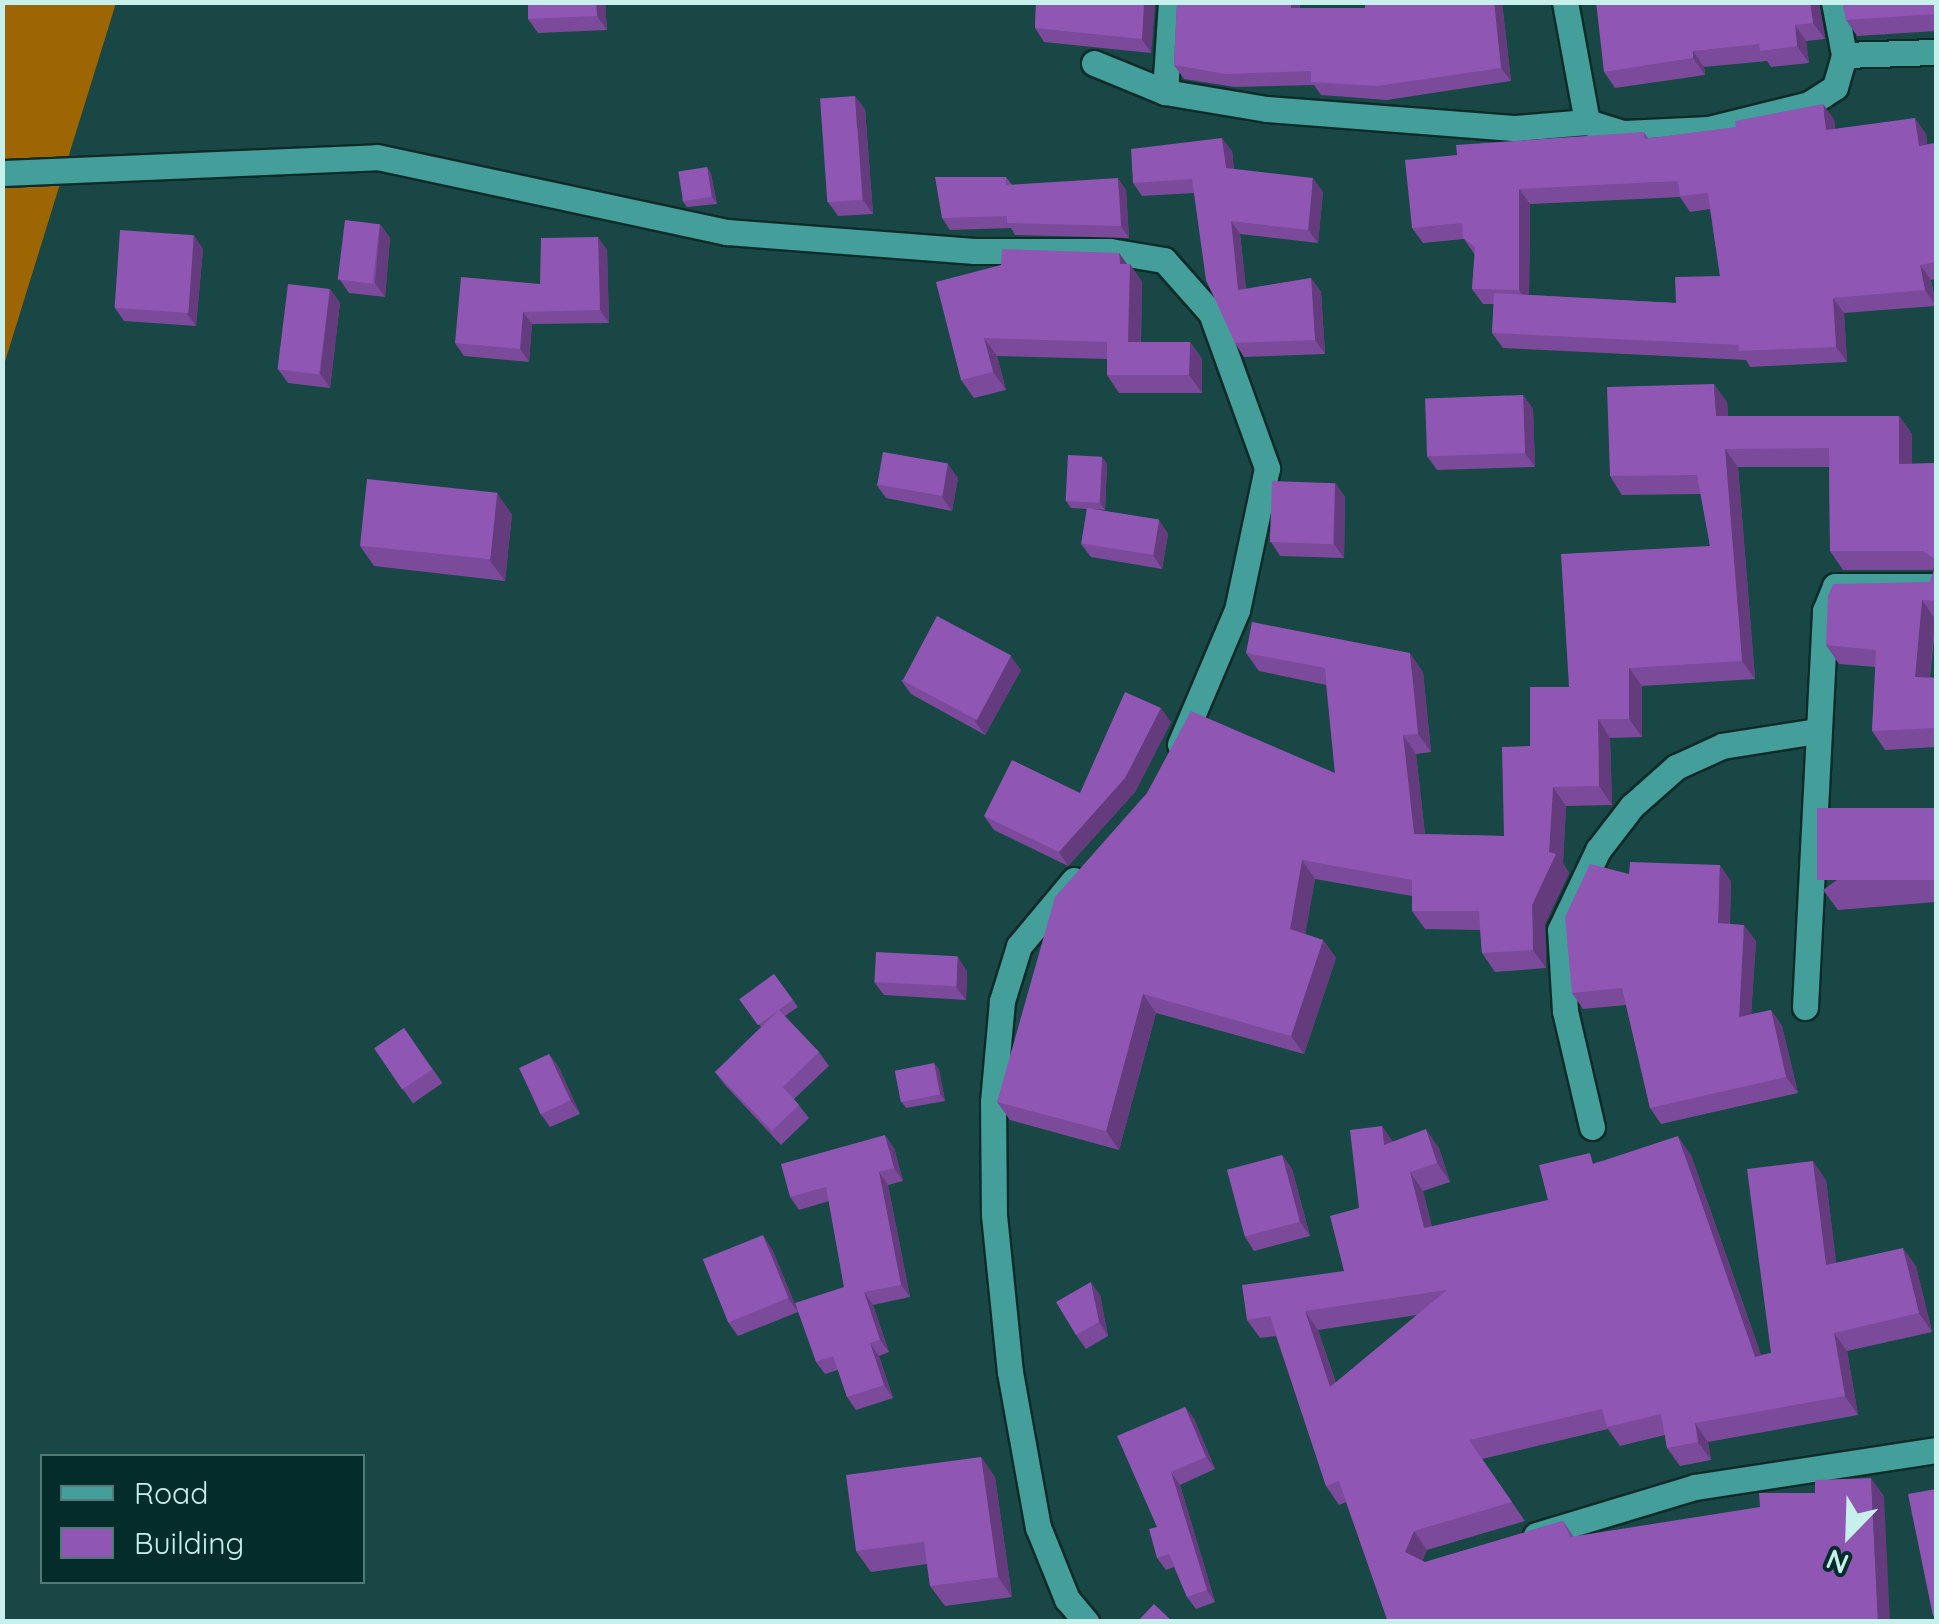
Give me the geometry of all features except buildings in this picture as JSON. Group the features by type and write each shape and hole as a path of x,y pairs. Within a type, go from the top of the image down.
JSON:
{"street":[{"path":"1165,92 1171,2"},
{"path":"1564,2 1587,122"},
{"path":"1094,63 1165,92 1267,108 1455,124 1587,122 1624,133 1709,128 1809,104 1835,87 1844,55 1834,2"},
{"path":"1844,55 1936,52"},
{"path":"2,173 378,157 728,232 974,252 1110,251 1164,260 1211,313 1267,468 1236,610 1164,774"},
{"path":"1805,1007 1825,610 1835,586 1936,586"},
{"path":"1592,1127 1565,1011 1560,930 1598,850 1632,806 1676,767 1722,746 1817,732"},
{"path":"1086,1622 1067,1599 1038,1528 1020,1430 994,1215 993,1102 1002,1001 1019,946 1097,857"},
{"path":"1514,1543 1695,1487 1936,1450"}],"shaded area":[{"path":"3,3 116,3 3,368"}]}
